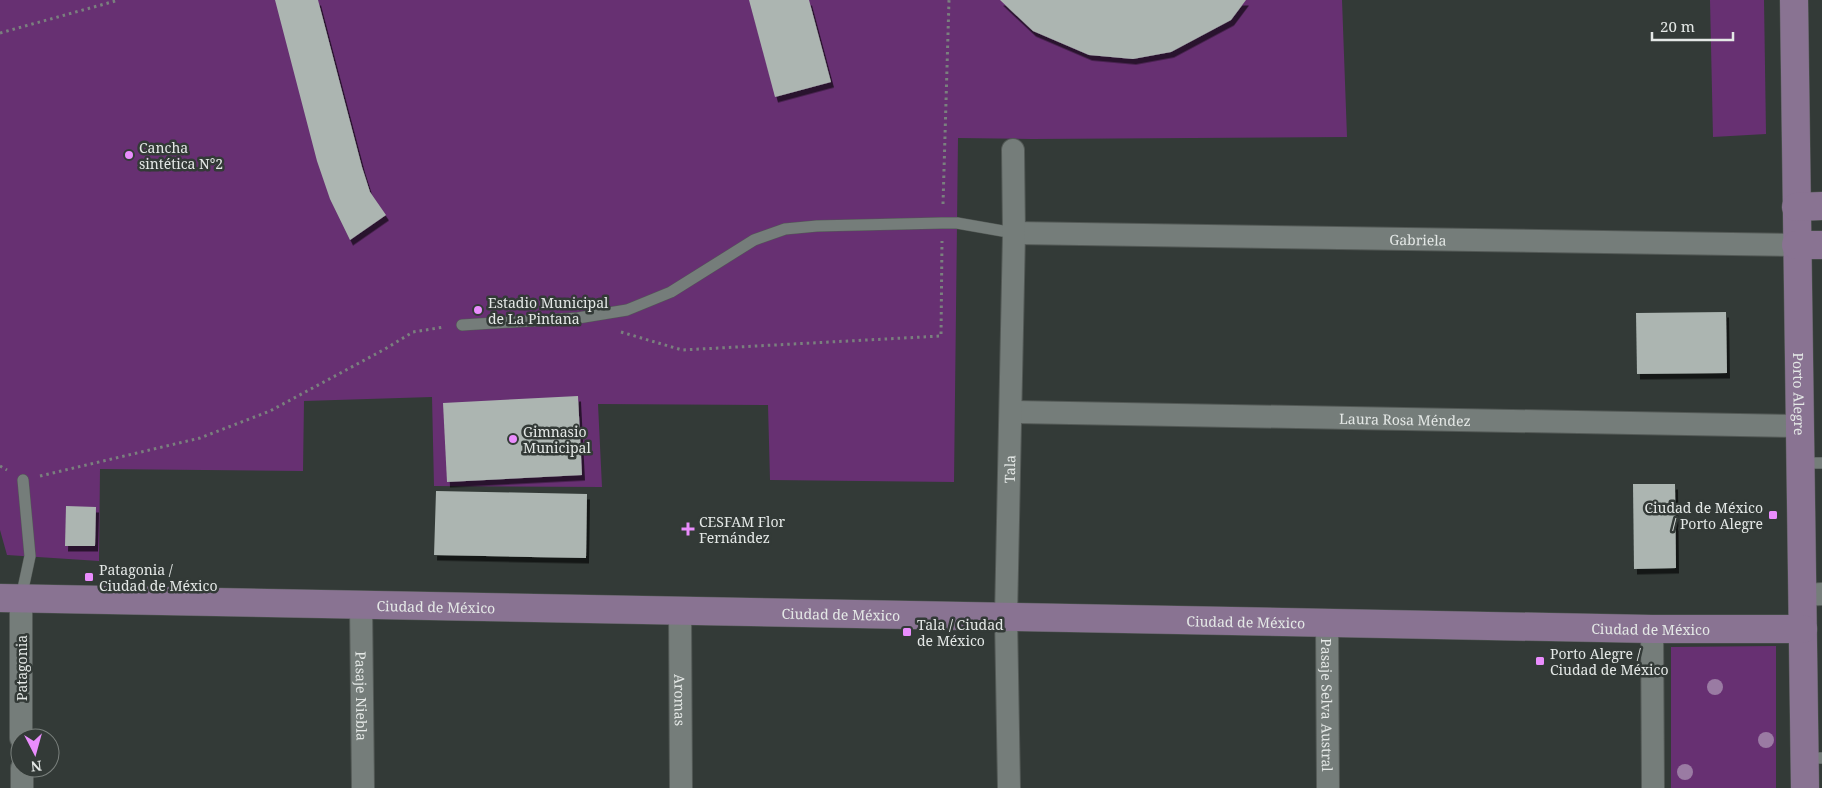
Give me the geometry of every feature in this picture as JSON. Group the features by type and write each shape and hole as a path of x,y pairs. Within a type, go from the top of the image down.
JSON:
{"street":[{"name":"Porto Alegre","path":"1794,0 1809,206 1809,245 1799,426 1811,463 1812,594 1803,629 1813,758 1805,788"},
{"name":"Tala","path":"1009,788 1006,617 1014,233 1013,150"},
{"name":"Gabriela","path":"1014,233 1809,245"},
{"name":"Laura Rosa Méndez","path":"1011,412 1799,426"},
{"name":"Ciudad de México","path":"10,598 1652,629 1803,629"},
{"name":"Patagonia","path":"10,598 20,728"},
{"name":"Pasaje Niebla","path":"361,604 363,788"},
{"name":"Aromas","path":"680,611 681,788"},
{"name":"Pasaje Selva Austral","path":"1327,623 1328,788"},
{"path":"1652,629 1653,788"}],"lane":[{"path":"462,325 578,318 627,310 690,282 754,240 785,229 817,226 957,223 1014,233"},
{"path":"10,598 30,556 23,480"}],"path":[{"path":"0,33 119,0"},
{"path":"578,318 682,350 941,336 942,223 950,0"},
{"path":"0,466 23,480 200,438 270,411 413,332 462,325"}],"shaded area":[{"name":"Estadio Municipal de La Pintana","path":"0,0 1342,0 1347,137 958,138 954,482 770,480 768,405 598,404 602,487 434,486 432,397 304,401 303,471 100,469 99,561 7,555 0,530"},
{"path":"1710,0 1764,0 1766,134 1713,137"},
{"path":"1776,646 1776,788 1671,788 1671,647"}],"building":[{"path":"275,0 318,0 362,167 370,192 386,215 350,240 330,199 317,161"},
{"path":"749,0 809,0 831,82 775,97"},
{"path":"1000,0 1246,0 1231,20 1171,52 1133,59 1089,55 1033,31"},
{"path":"1726,312 1727,373 1637,374 1636,313"},
{"name":"Gimnasio Municipal","path":"578,396 582,475 447,482 443,403"},
{"path":"1633,484 1675,484 1676,568 1634,569"},
{"path":"436,491 587,494 586,558 434,555"},
{"path":"66,506 96,507 95,546 65,546"}],"place":[{"name":"Cancha sintética N°2","path":"129,155"},
{"name":"Estadio Municipal de La Pintana","path":"478,310"},
{"name":"Gimnasio Municipal","path":"513,439"},
{"name":"Ciudad de México / Porto Alegre","path":"1773,515"},
{"name":"CESFAM Flor Fernández","path":"688,529"},
{"name":"Patagonia / Ciudad de México","path":"89,577"},
{"name":"Tala / Ciudad de México","path":"907,632"},
{"name":"Porto Alegre / Ciudad de México","path":"1540,661"}]}
